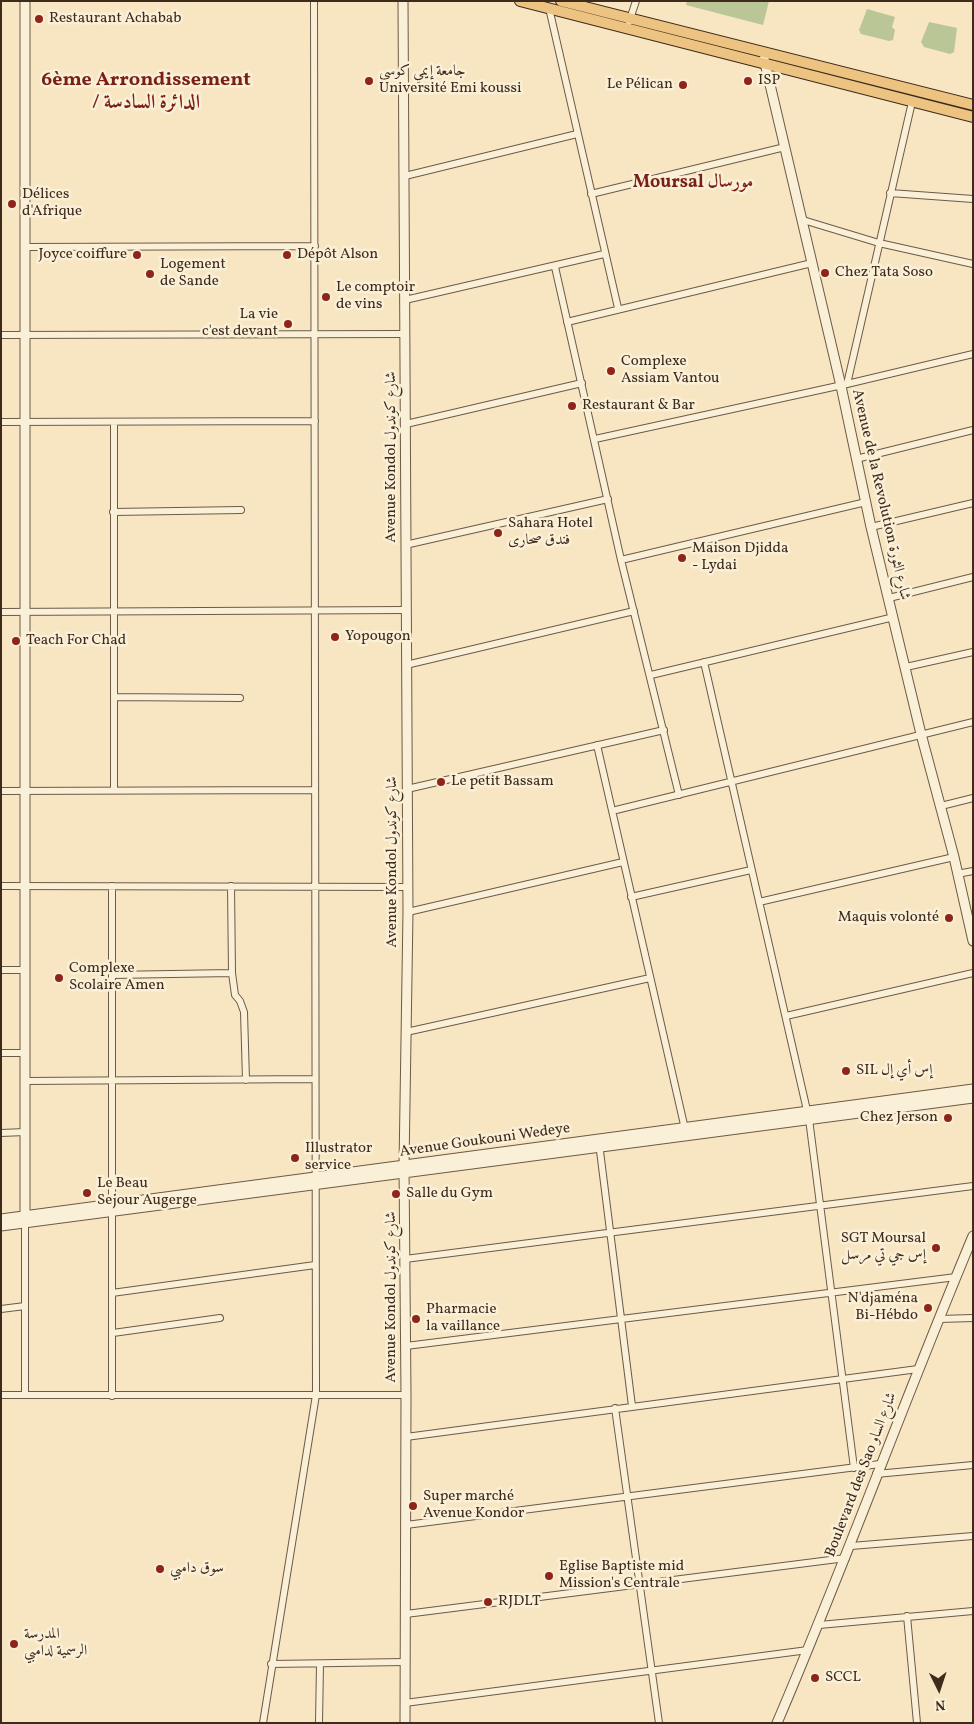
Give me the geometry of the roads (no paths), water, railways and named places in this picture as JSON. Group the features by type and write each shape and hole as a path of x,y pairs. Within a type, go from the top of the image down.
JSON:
{"main road":[{"path":"520,1 548,8 629,22"},
{"path":"561,1 912,102 973,117"},
{"path":"764,58 973,105"}],"street":[{"path":"25,1395 26,1"},
{"path":"263,1723 271,1664 316,1395 314,1"},
{"name":"Avenue Kondol شارع كوندول","path":"403,1 408,887 404,1169 406,1346 405,1723"},
{"path":"629,22 636,1"},
{"path":"548,8 618,308"},
{"name":"Avenue de la Revolution شارع الثورة","path":"764,58 812,263 844,385 856,459 871,527 921,734 954,857 973,941"},
{"path":"844,385 912,102"},
{"path":"405,176 577,134"},
{"path":"591,194 784,147"},
{"path":"890,193 973,199"},
{"path":"803,220 879,243 973,264"},
{"path":"26,247 315,246"},
{"path":"405,300 555,267 604,254"},
{"path":"568,322 618,308 812,263"},
{"path":"555,267 622,560 679,795"},
{"path":"1,334 405,334"},
{"path":"595,439 844,385 973,354"},
{"path":"406,424 582,383"},
{"path":"1,422 315,422"},
{"path":"114,423 114,790"},
{"path":"856,459 973,430"},
{"path":"405,545 608,498"},
{"path":"622,560 866,502"},
{"path":"871,527 973,503"},
{"path":"113,512 241,510"},
{"path":"889,598 973,577"},
{"path":"1,612 406,610"},
{"path":"406,665 634,611"},
{"path":"651,675 894,617"},
{"path":"906,667 973,652"},
{"path":"704,662 809,1115 854,1468"},
{"path":"114,697 240,698"},
{"path":"612,811 732,783 973,722"},
{"path":"407,789 664,730"},
{"path":"597,746 685,1129"},
{"path":"1,791 315,790"},
{"path":"941,806 973,798"},
{"path":"759,902 954,857"},
{"path":"408,912 623,862"},
{"path":"631,897 752,870"},
{"path":"957,874 973,871"},
{"path":"1,886 408,887"},
{"path":"112,886 112,1396"},
{"path":"231,886 232,974 235,995 243,1006 244,1012 246,1080"},
{"path":"1,970 25,970"},
{"path":"786,1016 973,973"},
{"path":"112,975 232,974"},
{"path":"406,1032 650,978"},
{"path":"1,1053 24,1053"},
{"path":"25,1081 315,1079"},
{"name":"Avenue Goukouni Wedeye","path":"1,1219 25,1219 112,1208 809,1115 973,1090"},
{"name":"Avenue Goukouni Wedeye","path":"599,1143 685,1129 973,1098"},
{"path":"1,1133 25,1132"},
{"path":"599,1143 632,1406"},
{"path":"405,1258 973,1186"},
{"name":"Avenue Goukouni Wedeye","path":"1,1226 25,1219"},
{"name":"Boulevard des Sao شارع الساو","path":"777,1723 851,1546 878,1469 973,1236"},
{"path":"112,1293 315,1265"},
{"path":"406,1346 621,1321 956,1277"},
{"path":"1,1309 25,1306"},
{"path":"113,1333 220,1318"},
{"path":"939,1319 973,1318"},
{"path":"406,1437 615,1408 843,1381 918,1370"},
{"path":"1,1395 406,1394"},
{"path":"615,1408 659,1723"},
{"path":"406,1525 854,1468 878,1469 973,1465"},
{"path":"851,1546 973,1536"},
{"path":"406,1614 846,1558"},
{"path":"818,1625 973,1610"},
{"path":"907,1616 917,1723"},
{"path":"405,1703 808,1650"},
{"path":"271,1664 405,1662"},
{"path":"319,1723 320,1664"}],"place":[{"name":"Restaurant Achabab","path":"39,19"},
{"name":"جامعة إيمي كوسي Université Emi koussi","path":"369,81"},
{"name":"ISP","path":"748,81"},
{"name":"Le Pélican","path":"683,85"},
{"name":"Délices d'Afrique","path":"12,204"},
{"name":"Joyce coiffure","path":"137,255"},
{"name":"Dépôt Alson","path":"287,255"},
{"name":"Chez Tata Soso","path":"825,273"},
{"name":"Logement de Sande","path":"150,274"},
{"name":"Le comptoir de vins","path":"326,297"},
{"name":"La vie c'est devant","path":"288,324"},
{"name":"Complexe Assiam Vantou","path":"611,371"},
{"name":"Restaurant & Bar","path":"572,406"},
{"name":"Sahara Hotel فندق صحارى","path":"498,533"},
{"name":"Maison Djidda - Lydai","path":"682,558"},
{"name":"Yopougon","path":"335,637"},
{"name":"Teach For Chad","path":"16,641"},
{"name":"Le petit Bassam","path":"441,782"},
{"name":"Maquis volonté","path":"949,918"},
{"name":"Complexe Scolaire Amen","path":"59,978"},
{"name":"SIL إس أي إل","path":"846,1071"},
{"name":"Chez Jerson","path":"948,1118"},
{"name":"Illustrator service","path":"295,1158"},
{"name":"Le Beau Sejour Augerge","path":"87,1193"},
{"name":"Salle du Gym","path":"396,1194"},
{"name":"SGT Moursal إس جي تي مرسل","path":"936,1248"},
{"name":"N'djaména Bi-Hébdo","path":"928,1308"},
{"name":"Pharmacie la vaillance","path":"416,1319"},
{"name":"Super marché Avenue Kondor","path":"413,1506"},
{"name":"سوق دامبي","path":"160,1569"},
{"name":"Eglise Baptiste mid Mission's Centrale","path":"549,1576"},
{"name":"RJDLT","path":"488,1602"},
{"name":"المدرسة الرسمية لدامبي","path":"14,1644"},
{"name":"SCCL","path":"815,1678"}],"district":[{"name":"6ème Arrondissement / الدائرة السادسة","path":"146,92"},
{"name":"Moursal مورسال","path":"693,184"}]}
